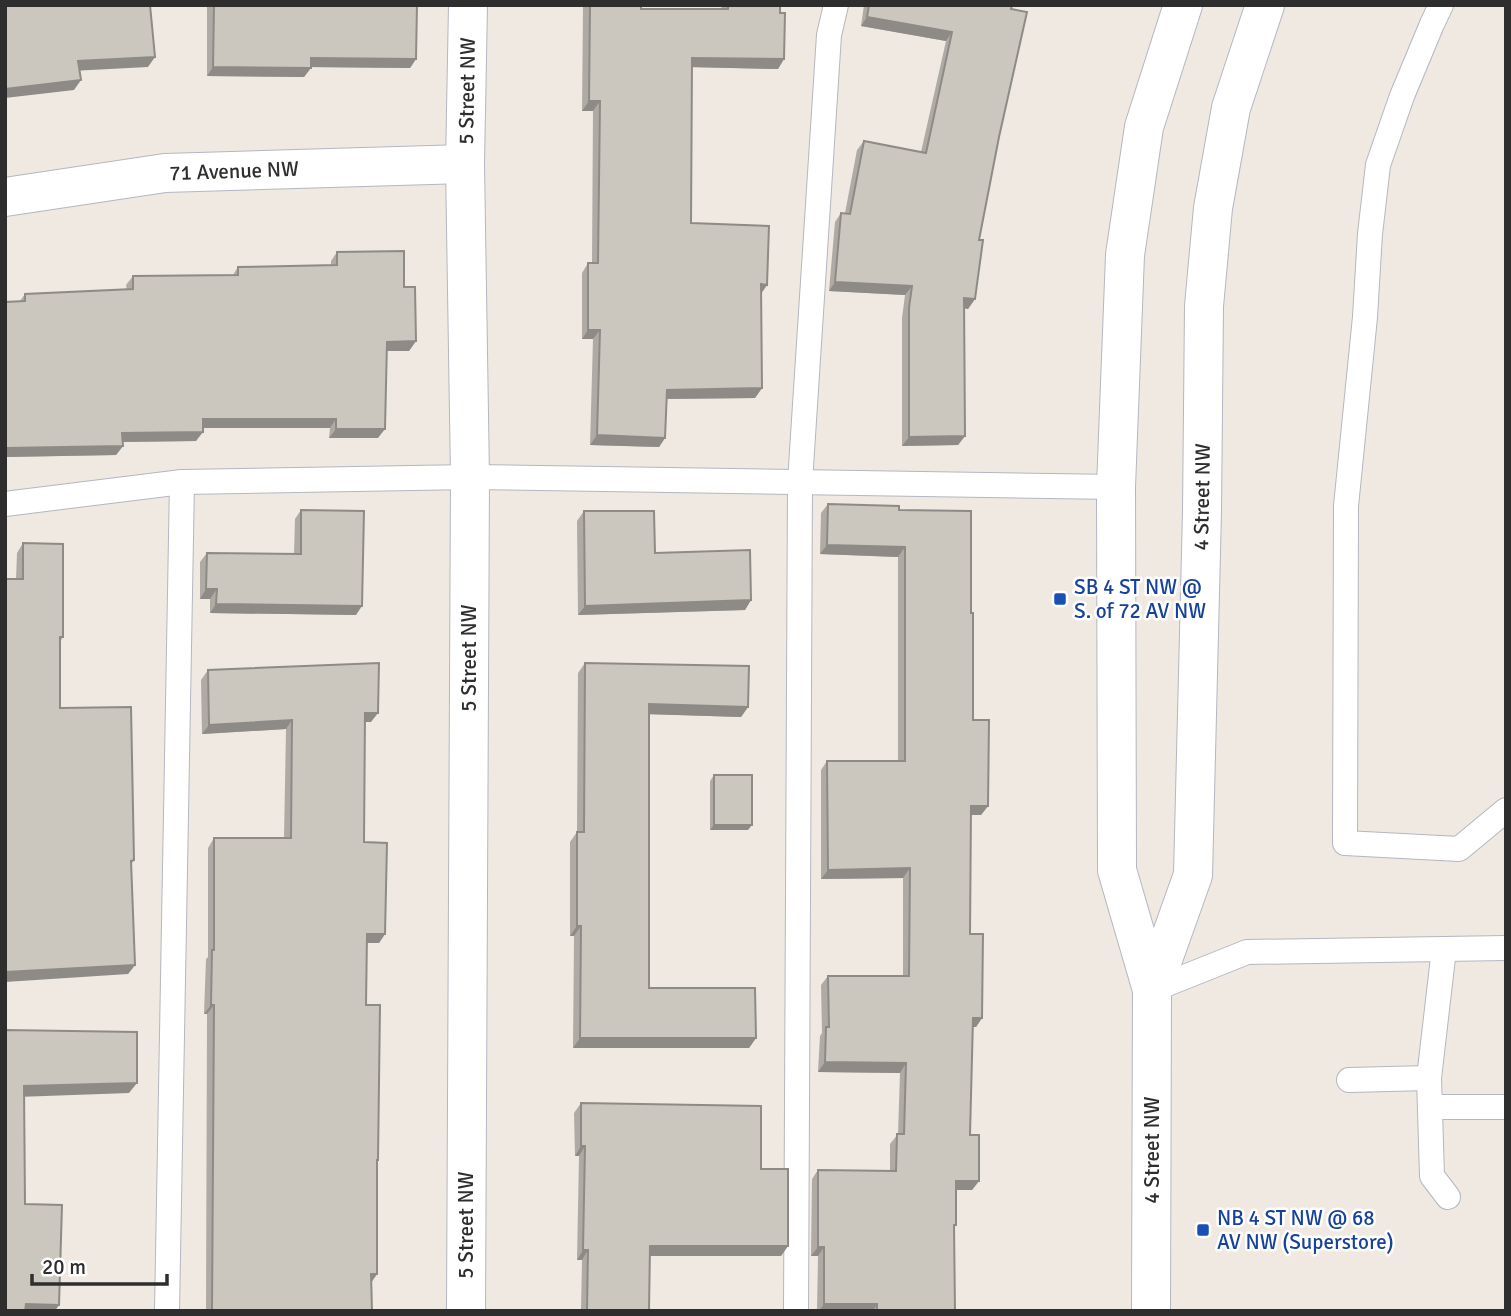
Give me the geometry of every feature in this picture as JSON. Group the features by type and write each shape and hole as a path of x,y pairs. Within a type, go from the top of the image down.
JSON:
{"main road":[{"name":"5 Street NW","path":"466,1311 470,477 465,164 468,5"},
{"name":"4 Street NW","path":"1152,1311 1152,990 1117,870 1116,487 1125,255 1144,127 1183,5"},
{"name":"4 Street NW","path":"1152,990 1193,874 1204,306 1213,208 1231,108 1265,5"},
{"name":"71 Avenue NW","path":"5,197 165,173 465,164"}],"lane":[{"path":"796,1311 800,482 830,35 836,5"},
{"path":"1441,5 1402,96 1378,165 1370,234 1366,317 1346,506 1345,843 1459,849 1506,810"},
{"path":"5,504 182,482 470,477 1116,487"},
{"path":"167,1311 182,482"},
{"path":"1152,990 1247,953 1506,948"},
{"path":"1444,949 1429,1078 1432,1176 1448,1197"},
{"path":"1349,1080 1429,1078"},
{"path":"1430,1107 1506,1107"}],"building":[{"path":"5,5 150,5 155,57 78,61 81,80 5,89"},
{"path":"214,5 417,5 416,59 311,58 311,68 213,67"},
{"path":"590,5 641,5 641,9 728,9 728,5 780,5 780,13 785,13 784,59 692,58 691,223 769,226 767,285 761,284 762,388 667,390 665,438 597,435 600,330 588,330 588,263 598,263 600,101 589,101"},
{"path":"869,5 1012,5 1011,9 1027,12 979,240 983,240 975,299 964,298 965,436 909,437 909,308 912,286 835,282 841,213 850,214 864,141 926,153 952,32 867,17"},
{"path":"404,251 404,287 415,287 416,341 387,342 385,429 336,429 336,419 203,419 203,432 122,433 123,446 6,448 5,463 5,302 25,301 25,294 133,289 133,276 238,275 238,267 337,265 337,252"},
{"path":"828,504 899,506 899,510 971,511 973,720 989,720 988,806 971,806 970,934 983,934 982,1018 973,1018 970,1135 979,1135 979,1181 956,1181 955,1311 877,1311 877,1304 824,1304 824,1247 818,1247 818,1170 896,1171 897,1134 904,1134 906,1063 825,1062 826,1027 829,1027 828,976 909,976 910,868 828,870 827,761 905,761 905,547 827,545"},
{"path":"301,510 364,511 362,606 216,604 217,589 206,589 207,553 301,554"},
{"path":"584,511 654,511 655,553 750,550 751,600 585,606"},
{"path":"23,543 63,544 60,708 131,707 134,860 131,861 135,965 5,972 5,579 23,579"},
{"path":"379,663 378,713 365,713 364,842 387,843 385,934 367,934 366,1005 380,1005 377,1274 371,1274 372,1311 212,1311 214,1005 211,1005 214,838 291,838 292,720 209,725 208,670"},
{"path":"585,663 749,666 748,707 649,704 649,988 755,988 756,1038 580,1038 581,926 577,926 577,832 584,832"},
{"path":"714,775 752,775 752,825 714,825"},
{"path":"5,1030 137,1032 137,1083 24,1086 25,1204 62,1205 59,1305 26,1304 25,1311 5,1311"},
{"path":"581,1103 761,1106 761,1169 788,1169 788,1246 650,1246 649,1311 587,1311 588,1250 583,1250 585,1146 581,1146"}],"place":[{"name":"SB 4 ST NW @ S. of 72 AV NW","path":"1060,599"},
{"name":"NB 4 ST NW @ 68 AV NW (Superstore)","path":"1203,1230"}]}
